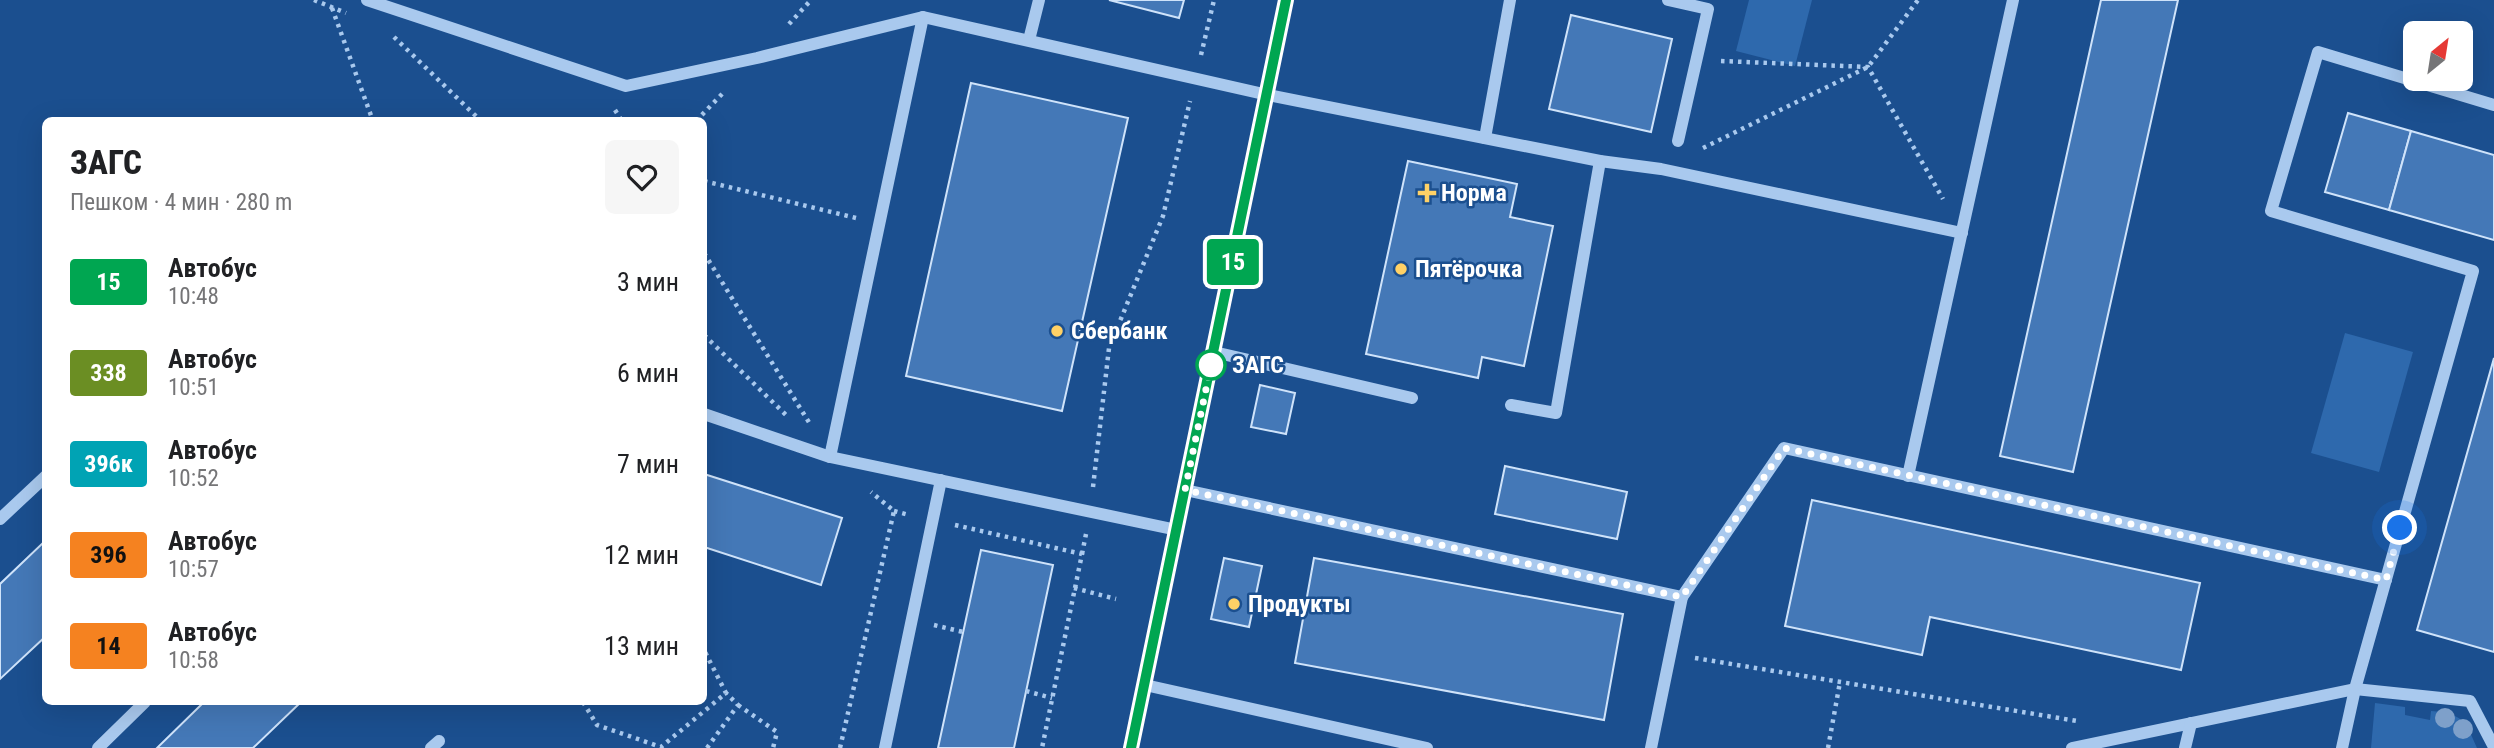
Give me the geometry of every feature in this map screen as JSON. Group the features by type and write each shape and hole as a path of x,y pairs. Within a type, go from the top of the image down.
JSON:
{"street":[{"path":"367,0 395,4 626,86 757,58 923,17 1268,94 1600,161 1661,169 1962,233"},
{"path":"1029,40 1039,0"},
{"path":"1131,748 1286,0"},
{"path":"1485,138 1510,0"},
{"path":"1668,0 1708,9 1678,141"},
{"path":"1908,476 2013,0"},
{"path":"830,457 923,17"},
{"path":"2342,748 2355,689 2473,271 2271,211 2318,52 2494,105"},
{"path":"1511,405 1556,413 1600,161"},
{"path":"1214,352 1412,398"},
{"path":"707,415 830,457 1177,530"},
{"path":"1651,748 1682,597 1784,448 2386,580"},
{"path":"0,519 42,479"},
{"path":"885,748 942,480"},
{"path":"1185,490 1682,597"},
{"path":"1145,685 1427,748"},
{"path":"2072,748 2355,689 2470,701 2494,747"},
{"path":"98,748 142,705"},
{"path":"2185,748 2191,723"}],"path":[{"path":"314,0 354,16"},
{"path":"1042,748 1090,512 1109,348 1163,216 1214,0"},
{"path":"1661,169 1868,67 1918,0"},
{"path":"331,7 372,117"},
{"path":"387,30 477,117"},
{"path":"1696,60 1868,67"},
{"path":"1868,67 1962,233"},
{"path":"707,182 880,223"},
{"path":"707,258 830,457 894,511 1082,554"},
{"path":"707,338 791,420"},
{"path":"840,748 894,511"},
{"path":"1074,588 1116,599"},
{"path":"1670,654 2081,721"},
{"path":"707,656 726,693 738,705 777,732 773,748"},
{"path":"1828,748 1840,682"},
{"path":"1026,691 1052,698"},
{"path":"585,705 597,725 661,747 726,693"},
{"path":"707,748 738,705"}],"shaded area":[{"path":"1749,0 1812,0 1795,66 1736,51"},
{"path":"2345,333 2413,352 2379,472 2311,453"},
{"path":"2375,703 2405,707 2405,715 2430,720 2431,711 2450,714 2466,725 2477,748 2371,748"}],"building":[{"path":"1109,0 1184,0 1179,18"},
{"path":"2101,0 2178,0 2073,472 2000,456"},
{"path":"1571,15 1672,39 1651,132 1549,109"},
{"path":"971,83 1128,118 1062,411 906,376"},
{"path":"2348,113 2411,131 2389,210 2325,192"},
{"path":"2411,131 2494,155 2494,240 2389,210"},
{"path":"1408,161 1517,184 1510,217 1553,226 1524,366 1482,357 1478,378 1366,354"},
{"path":"2494,358 2494,652 2417,630"},
{"path":"1260,385 1295,393 1286,434 1251,427"},
{"path":"1505,466 1627,492 1617,539 1495,514"},
{"path":"707,475 842,518 821,585 707,548"},
{"path":"1812,500 2200,583 2181,670 1930,617 1922,655 1785,626"},
{"path":"42,544 42,640 0,679 0,584"},
{"path":"981,550 1053,565 1014,748 938,748"},
{"name":"Продукты","path":"1224,558 1262,566 1249,627 1211,619"},
{"path":"1314,558 1623,614 1604,720 1295,663"},
{"path":"201,705 298,705 253,748 157,748"}],"bus line":[{"name":"15","path":"1131,748 1286,0"}],"place":[{"name":"Норма","path":"1427,193"},
{"name":"Пятёрочка","path":"1401,269"},
{"name":"Сбербанк","path":"1057,331"},
{"name":"ЗАГС","path":"1211,365"},
{"name":"Продукты","path":"1234,604"}],"route":[{"path":"1211,365 1212,363 1185,490 1682,597 1784,448 2386,580 2400,528"}]}
